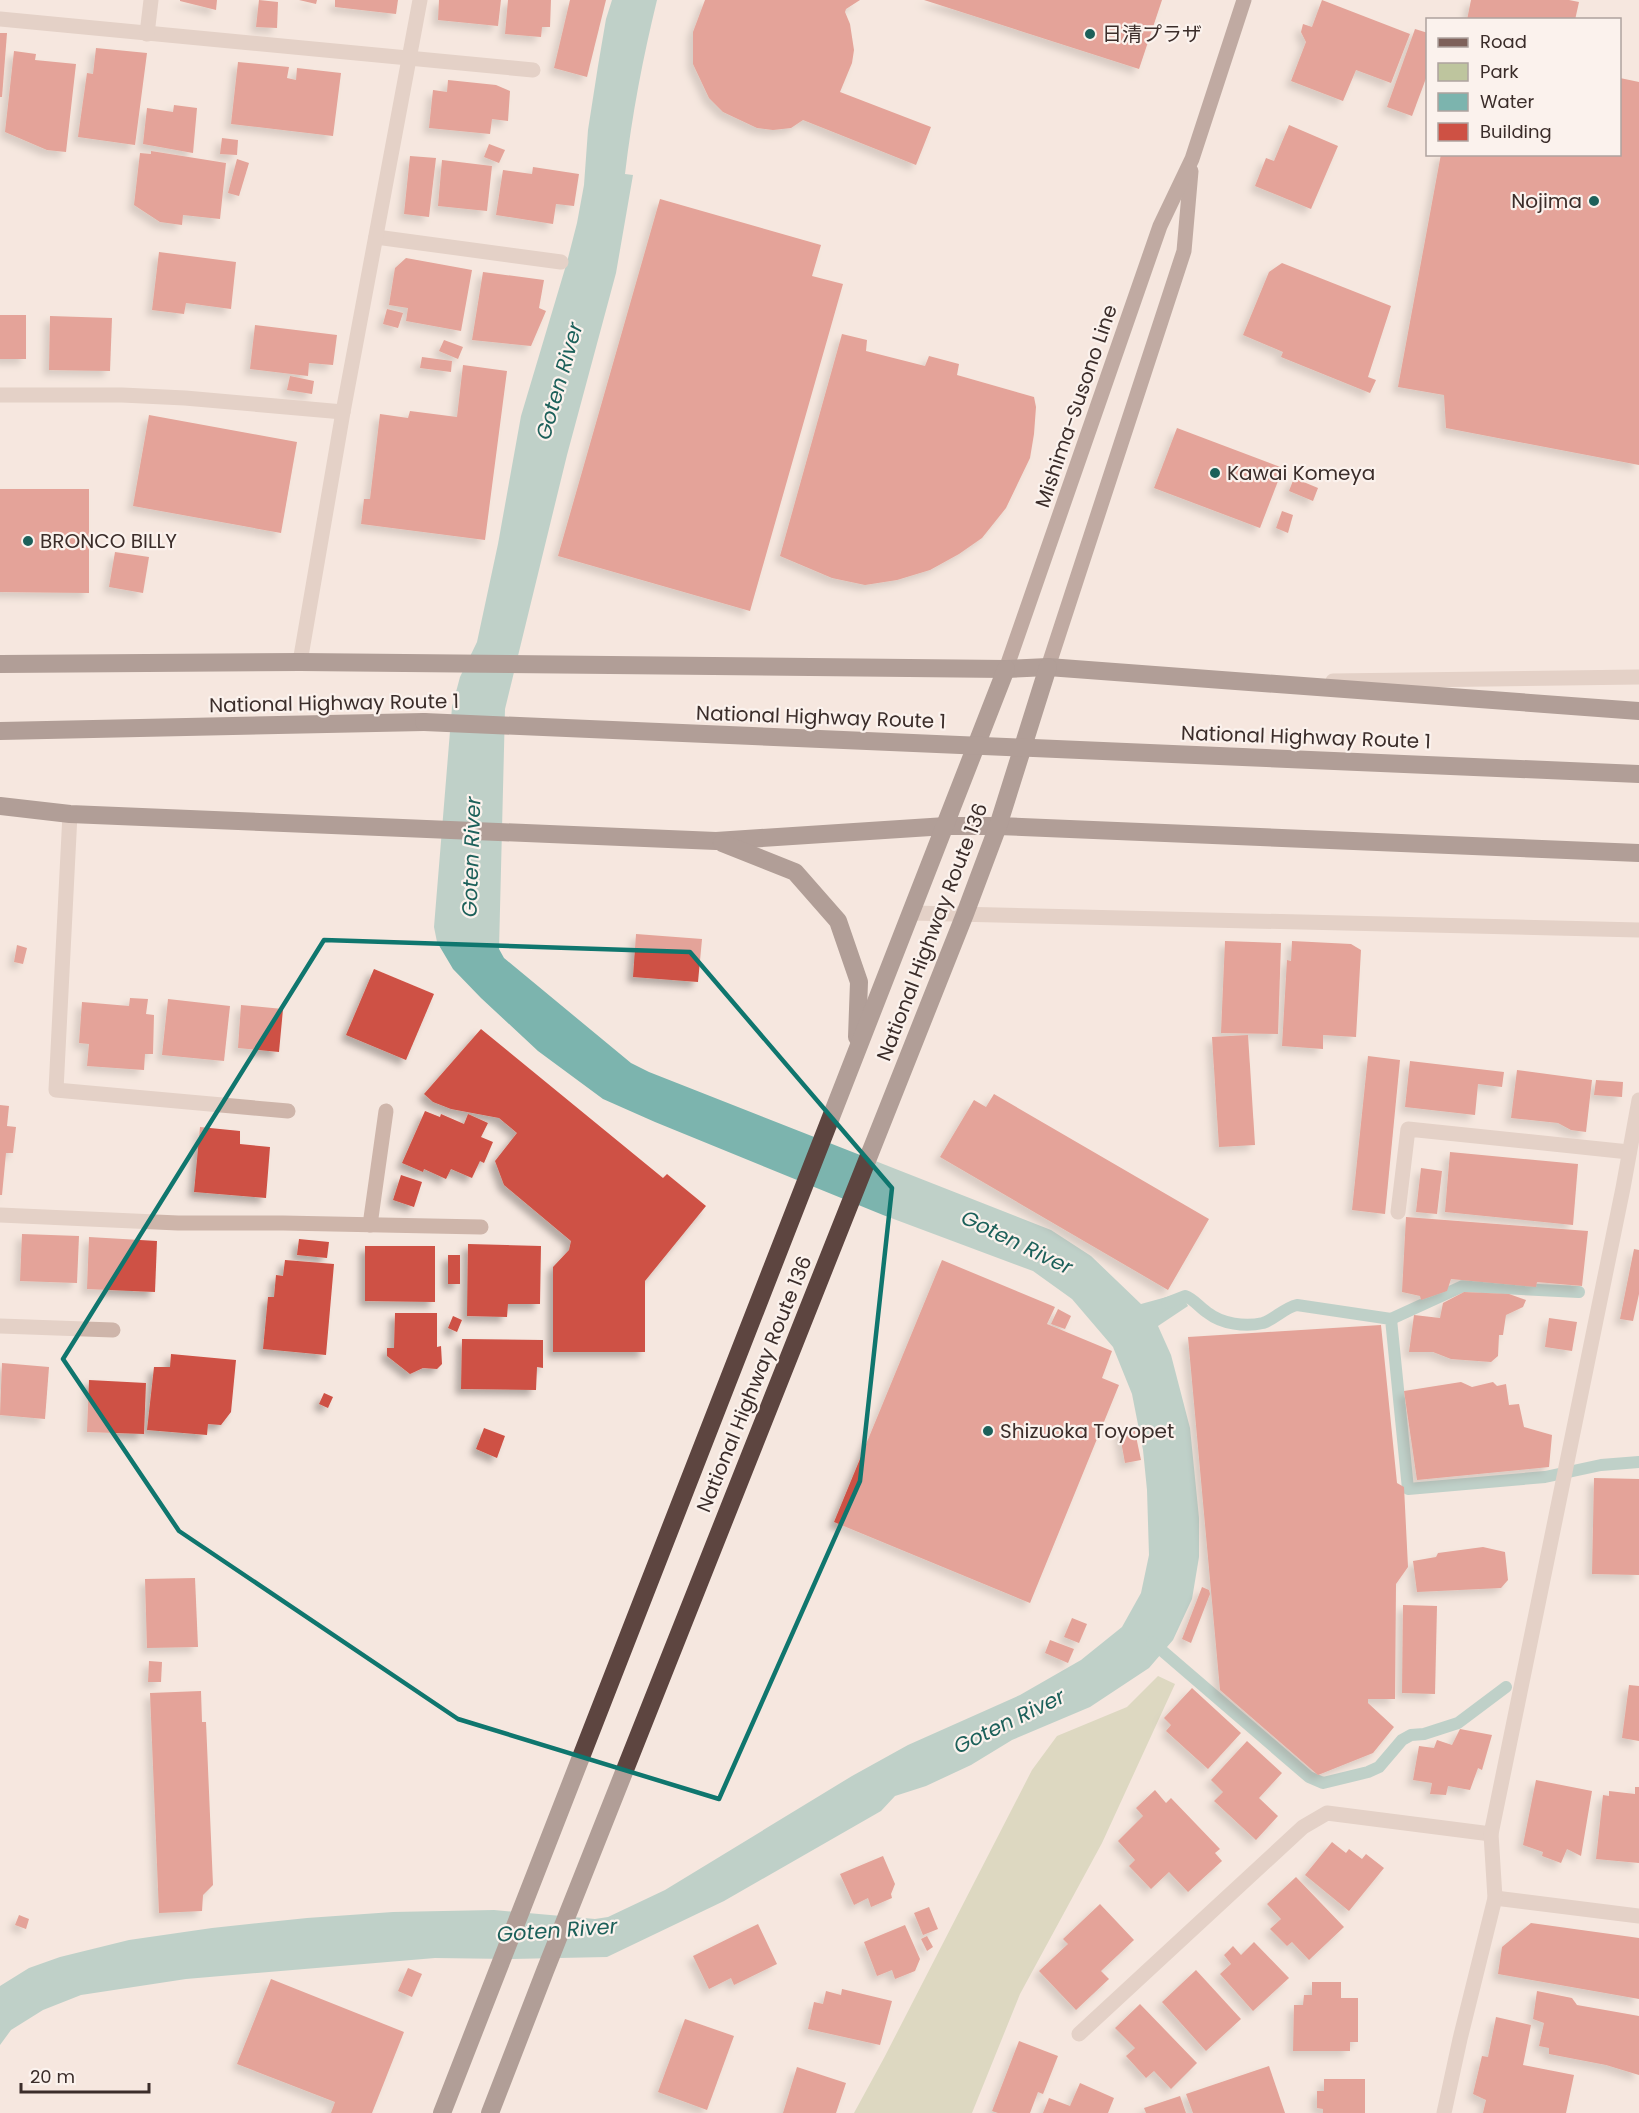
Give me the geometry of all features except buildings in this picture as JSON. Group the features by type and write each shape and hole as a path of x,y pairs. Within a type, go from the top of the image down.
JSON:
{"highway":[{"path":"0,664 300,662 1006,669 1048,667 1639,711"},
{"name":"National Highway Route 136","path":"490,2113 965,914 998,826 1048,667"},
{"name":"National Highway Route 136","path":"442,2113 1006,669"},
{"name":"National Highway Route 1","path":"0,732 424,722 1639,774"},
{"path":"0,806 70,814 716,841 946,826 998,826 1639,853"},
{"path":"716,841 795,872 838,921 859,982 856,1050"}],"main road":[{"name":"Mishima-Susono Line","path":"1006,669 1160,226 1192,159 1244,0"},
{"name":"Mishima-Susono Line","path":"1048,667 1184,252 1192,159"}],"street":[{"path":"147,34 151,0"},
{"path":"300,662 343,412 420,0"},
{"path":"0,19 533,70"},
{"path":"376,237 561,262"},
{"path":"0,395 122,395 185,398 343,412"},
{"path":"1243,682 1639,677"},
{"path":"70,814 56,1090 288,1111"},
{"path":"912,913 1639,930"},
{"path":"1444,2113 1495,1898 1491,1834 1639,1100"},
{"path":"370,1225 386,1111"},
{"path":"1398,1212 1408,1129 1629,1152"},
{"path":"0,1215 178,1223 481,1227"},
{"path":"0,1326 113,1330"},
{"path":"1079,2034 1304,1827 1327,1813 1491,1834"},
{"path":"1495,1898 1639,1916"}],"highlighted area":[{"path":"324,940 690,952 892,1188 860,1481 719,1799 458,1719 179,1531 63,1359"}],"green space":[{"path":"1158,1676 1175,1684 1102,1843 1020,1994 972,2113 854,2113 1032,1770 1057,1736 1127,1707"}],"water":[{"name":"Goten River","path":"612,0 657,0 631,130 625,174 633,175 616,273 567,455 505,709 499,949 504,958 631,1063 1051,1230 1091,1256 1141,1304 1181,1293 1188,1306 1158,1326 1171,1355 1190,1428 1199,1518 1199,1557 1192,1599 1173,1640 1149,1668 1090,1707 1012,1740 971,1765 926,1786 895,1796 881,1811 724,1901 607,1957 435,1958 186,1979 81,1995 43,2010 11,2030 0,2045 0,1986 29,1968 60,1957 129,1940 212,1928 393,1912 494,1910 595,1919 608,1917 665,1890 852,1776 908,1745 1020,1695 1081,1660 1122,1627 1141,1593 1149,1555 1147,1490 1143,1450 1132,1394 1113,1347 1072,1299 1033,1271 883,1215 603,1099 538,1051 481,998 453,969 437,942 434,927 452,707 460,677 477,642 498,544 521,416 577,223 584,185 588,130 598,66 606,19"}],"waterway":[{"path":"1391,1319 1463,1286 1579,1292"},
{"path":"1167,1303 1185,1296 1214,1317 1227,1322 1249,1325 1263,1323 1297,1305 1391,1319 1408,1489 1545,1477 1601,1465 1639,1462"},
{"path":"1152,1642 1309,1777 1323,1783 1379,1767 1402,1740 1411,1735 1424,1734 1458,1723 1506,1687"}],"place":[{"name":"日清プラザ","path":"1090,34"},
{"name":"Nojima","path":"1594,201"},
{"name":"Kawai Komeya","path":"1215,473"},
{"name":"BRONCO BILLY","path":"28,541"},
{"name":"Shizuoka Toyopet","path":"988,1431"}]}
